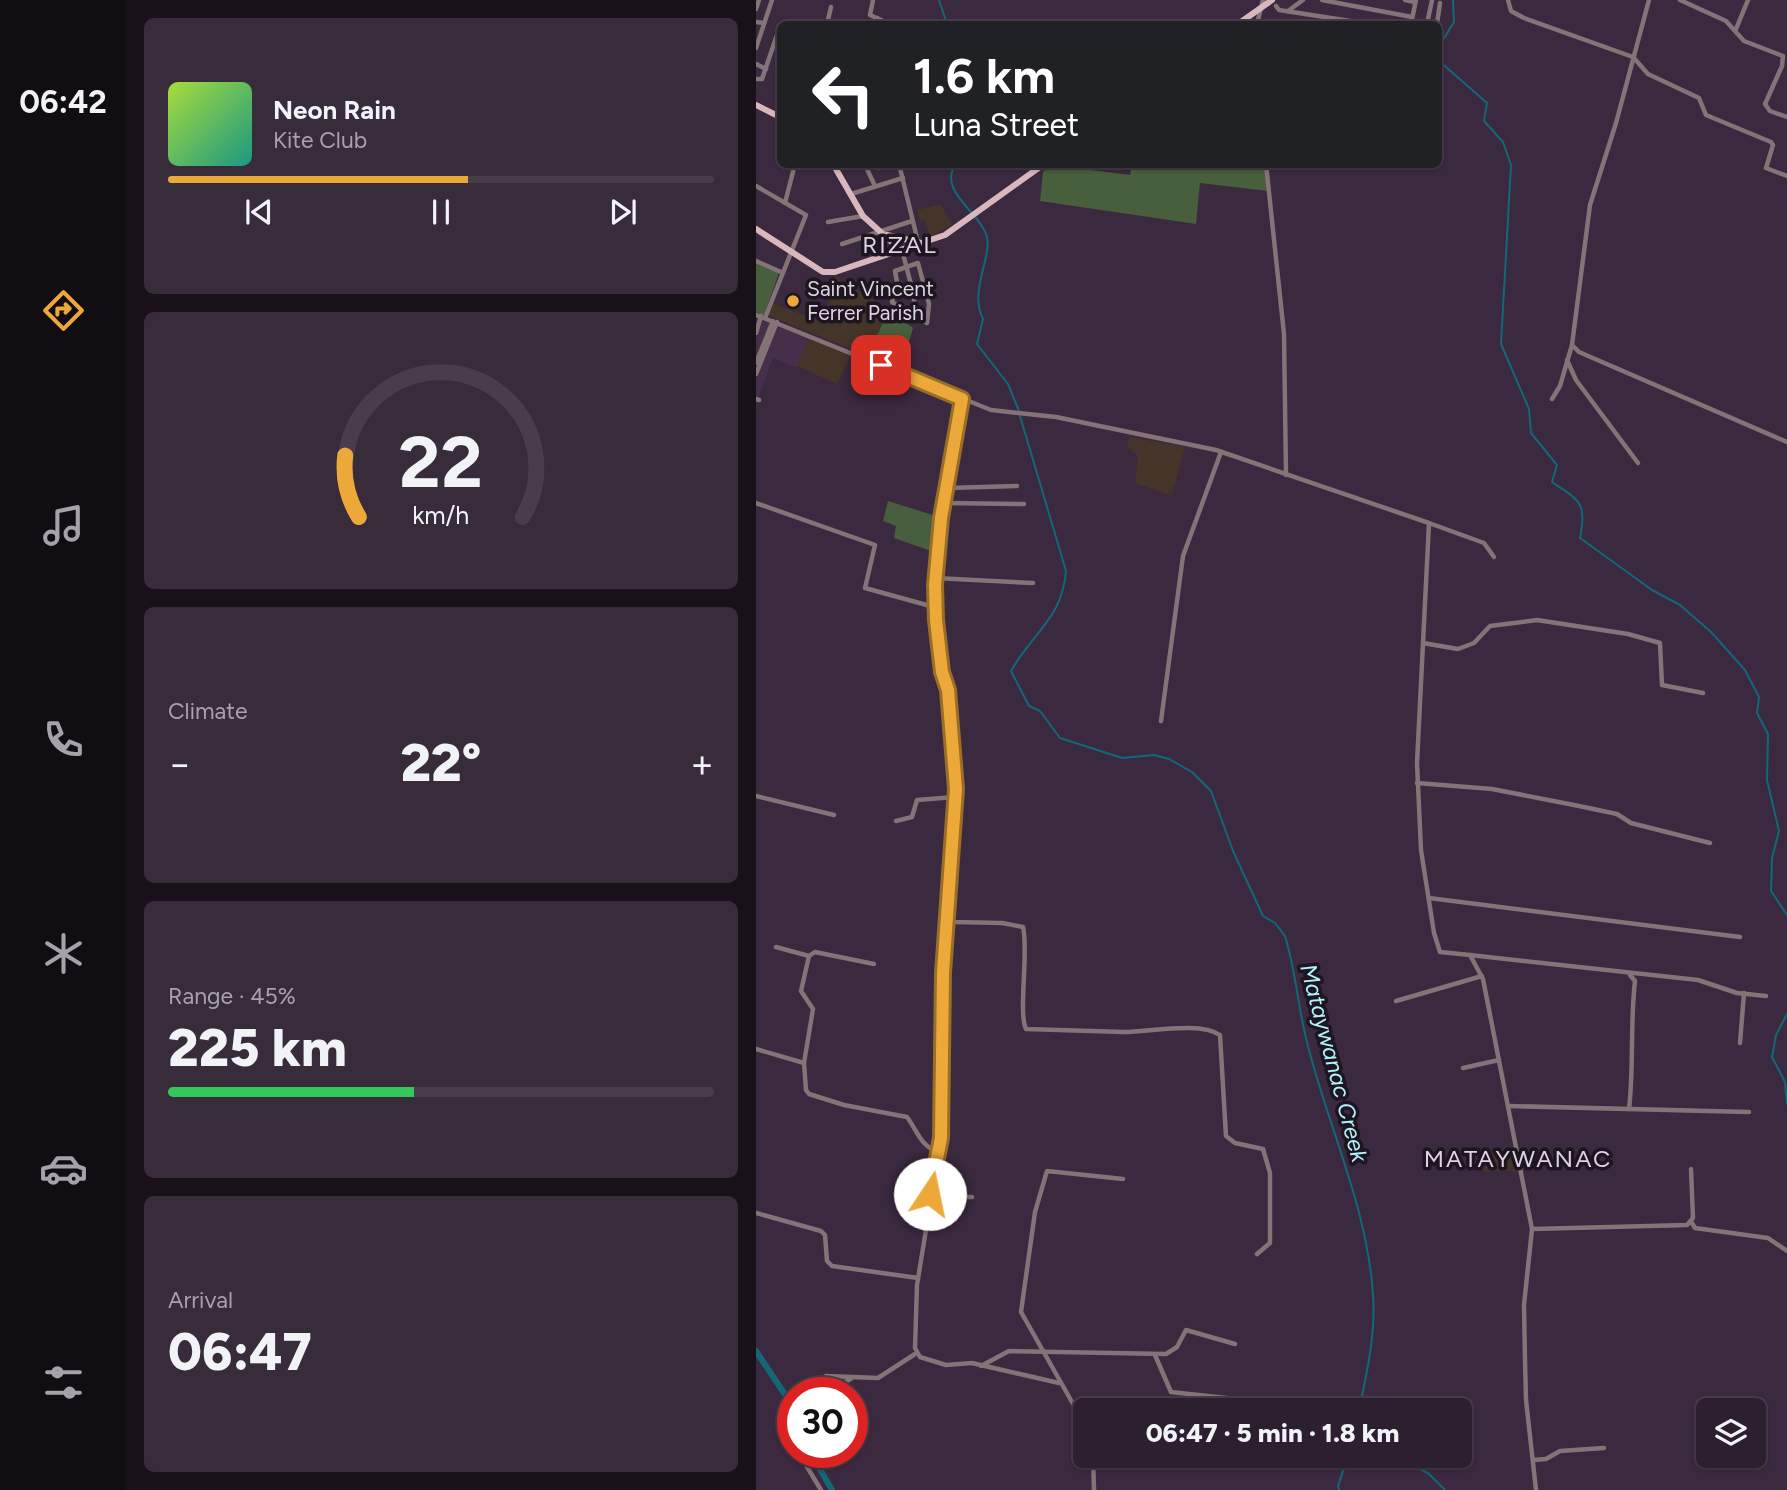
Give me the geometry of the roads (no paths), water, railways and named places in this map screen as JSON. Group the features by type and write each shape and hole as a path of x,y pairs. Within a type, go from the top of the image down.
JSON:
{"main road":[{"path":"1242,21 1260,8 1274,3"},
{"path":"756,105 777,116"},
{"path":"836,168 863,216 900,246"},
{"path":"756,229 827,273 857,265 900,246 945,235 1038,168"}],"street":[{"path":"756,9 759,0"},
{"path":"756,48 772,0"},
{"path":"873,0 870,15 884,21"},
{"path":"1258,21 1264,0"},
{"path":"1288,11 1303,0"},
{"path":"1322,0 1412,17"},
{"path":"1405,0 1415,1 1411,21"},
{"path":"1428,21 1432,0"},
{"path":"1508,0 1511,11 1524,18 1633,58 1648,74 1699,98 1706,115 1770,142 1773,145 1766,168 1787,176"},
{"path":"1552,399 1560,386 1573,345 1590,205 1648,0"},
{"path":"1680,0 1726,21 1744,41 1785,58 1765,104 1770,111 1787,117"},
{"path":"1736,29 1748,0"},
{"path":"1274,3 1288,11 1351,21"},
{"path":"1437,21 1440,3"},
{"path":"828,21 831,7"},
{"path":"756,22 764,23"},
{"path":"756,79 762,79 777,35"},
{"path":"756,64 766,69"},
{"path":"785,203 794,168"},
{"path":"866,168 875,186"},
{"path":"872,168 880,169"},
{"path":"900,168 912,221 921,243"},
{"path":"1266,168 1284,334 1286,475"},
{"path":"850,194 903,178"},
{"path":"756,186 806,215 756,333"},
{"path":"828,222 863,216"},
{"path":"842,244 912,221"},
{"path":"900,246 914,296 914,315"},
{"path":"756,261 781,272"},
{"path":"918,263 929,304 927,323 914,315 892,302 897,282 895,271 918,263"},
{"path":"761,316 962,399 1011,413 1031,414 1163,437 1221,452 1483,543 1494,557"},
{"path":"756,363 775,321"},
{"path":"756,374 775,321"},
{"path":"1573,345 1579,352 1787,443"},
{"path":"1567,360 1576,380 1638,463"},
{"path":"915,1354 918,1278 938,1152 946,918 956,797 948,690 942,672 934,607 935,578 944,503 962,399"},
{"path":"1161,721 1184,556 1221,452"},
{"path":"947,488 1017,486"},
{"path":"756,503 875,545 866,588 934,607"},
{"path":"944,503 1024,504"},
{"path":"1429,523 1418,783 1421,850 1440,952 1698,980 1744,993 1766,996"},
{"path":"935,578 1033,583"},
{"path":"1423,643 1458,649 1474,643 1490,626 1537,620 1628,634 1660,643 1662,685 1703,693"},
{"path":"1418,783 1492,789 1579,806 1616,814 1631,823 1710,843"},
{"path":"756,796 834,815"},
{"path":"896,821 912,817 917,800 956,797"},
{"path":"1429,898 1740,937"},
{"path":"946,918 953,922 1002,923 1023,927 1026,990 1023,1023 1026,1029 1126,1032 1208,1030 1220,1035 1226,1136 1235,1143 1263,1149 1270,1173 1270,1242 1257,1254"},
{"path":"776,947 809,956"},
{"path":"874,964 814,952 809,956 801,991 813,1009 804,1063 806,1090 809,1094 844,1105 903,1115 928,1148 938,1152"},
{"path":"1470,955 1482,976 1532,1229 1524,1305 1526,1400 1536,1490"},
{"path":"1629,1109 1635,981 1630,974"},
{"path":"1396,1001 1482,976"},
{"path":"1740,1043 1744,993"},
{"path":"756,1049 804,1063"},
{"path":"1463,1068 1499,1060"},
{"path":"1509,1106 1749,1112"},
{"path":"1691,1169 1692,1223 1695,1228 1768,1238 1787,1251"},
{"path":"1073,1406 1021,1312 1035,1212 1045,1172 1123,1179"},
{"path":"934,1175 953,1197 972,1197"},
{"path":"756,1213 821,1231 825,1235 827,1261 832,1266 918,1278"},
{"path":"1532,1229 1681,1227 1692,1223"},
{"path":"980,1366 1009,1351 1166,1354 1177,1347 1186,1331 1235,1344"},
{"path":"915,1354 946,1365 980,1366 1059,1383"},
{"path":"868,1377 883,1377 915,1354"},
{"path":"1155,1355 1171,1392 1226,1398"},
{"path":"825,1377 856,1377"},
{"path":"1533,1460 1546,1459 1559,1451 1604,1448"},
{"path":"808,1468 821,1490"},
{"path":"1093,1468 1094,1490"}],"waterway":[{"name":"Mataywanac Creek","path":"939,0 946,21"},
{"path":"1442,42 1454,22 1453,0"},
{"path":"1442,64 1487,103 1484,121 1503,142 1511,165 1501,344 1529,409 1531,433 1557,465 1552,482 1575,499 1582,509 1580,538 1652,590 1680,605 1711,632 1745,670 1759,697 1757,713 1768,734 1767,780 1779,831 1772,858 1771,891 1787,915"},
{"name":"Mataywanac Creek","path":"954,168 952,183 955,192 982,225 988,243 979,285 979,308 983,319 977,344 1008,384 1019,411"},
{"name":"Mataywanac Creek","path":"1020,416 1066,571 1059,601 1053,613 1011,671 1029,706 1040,711 1060,738 1122,758 1154,755 1169,759 1192,772 1211,791 1233,851 1263,916 1275,923 1285,936 1308,1046 1355,1199 1369,1262 1373,1323 1362,1398"},
{"path":"1787,1014 1776,1035 1772,1057 1785,1082 1787,1104"},
{"path":"756,1351 777,1382"},
{"path":"819,1468 832,1490"},
{"name":"Mataywanac Creek","path":"1339,1490 1344,1468"},
{"path":"1418,1468 1428,1473 1445,1490"}],"place":[{"name":"Saint Vincent Ferrer Parish","path":"793,301"}],"district":[{"name":"RIZAL","path":"900,245"},
{"name":"MATAYWANAC","path":"1518,1159"}]}
